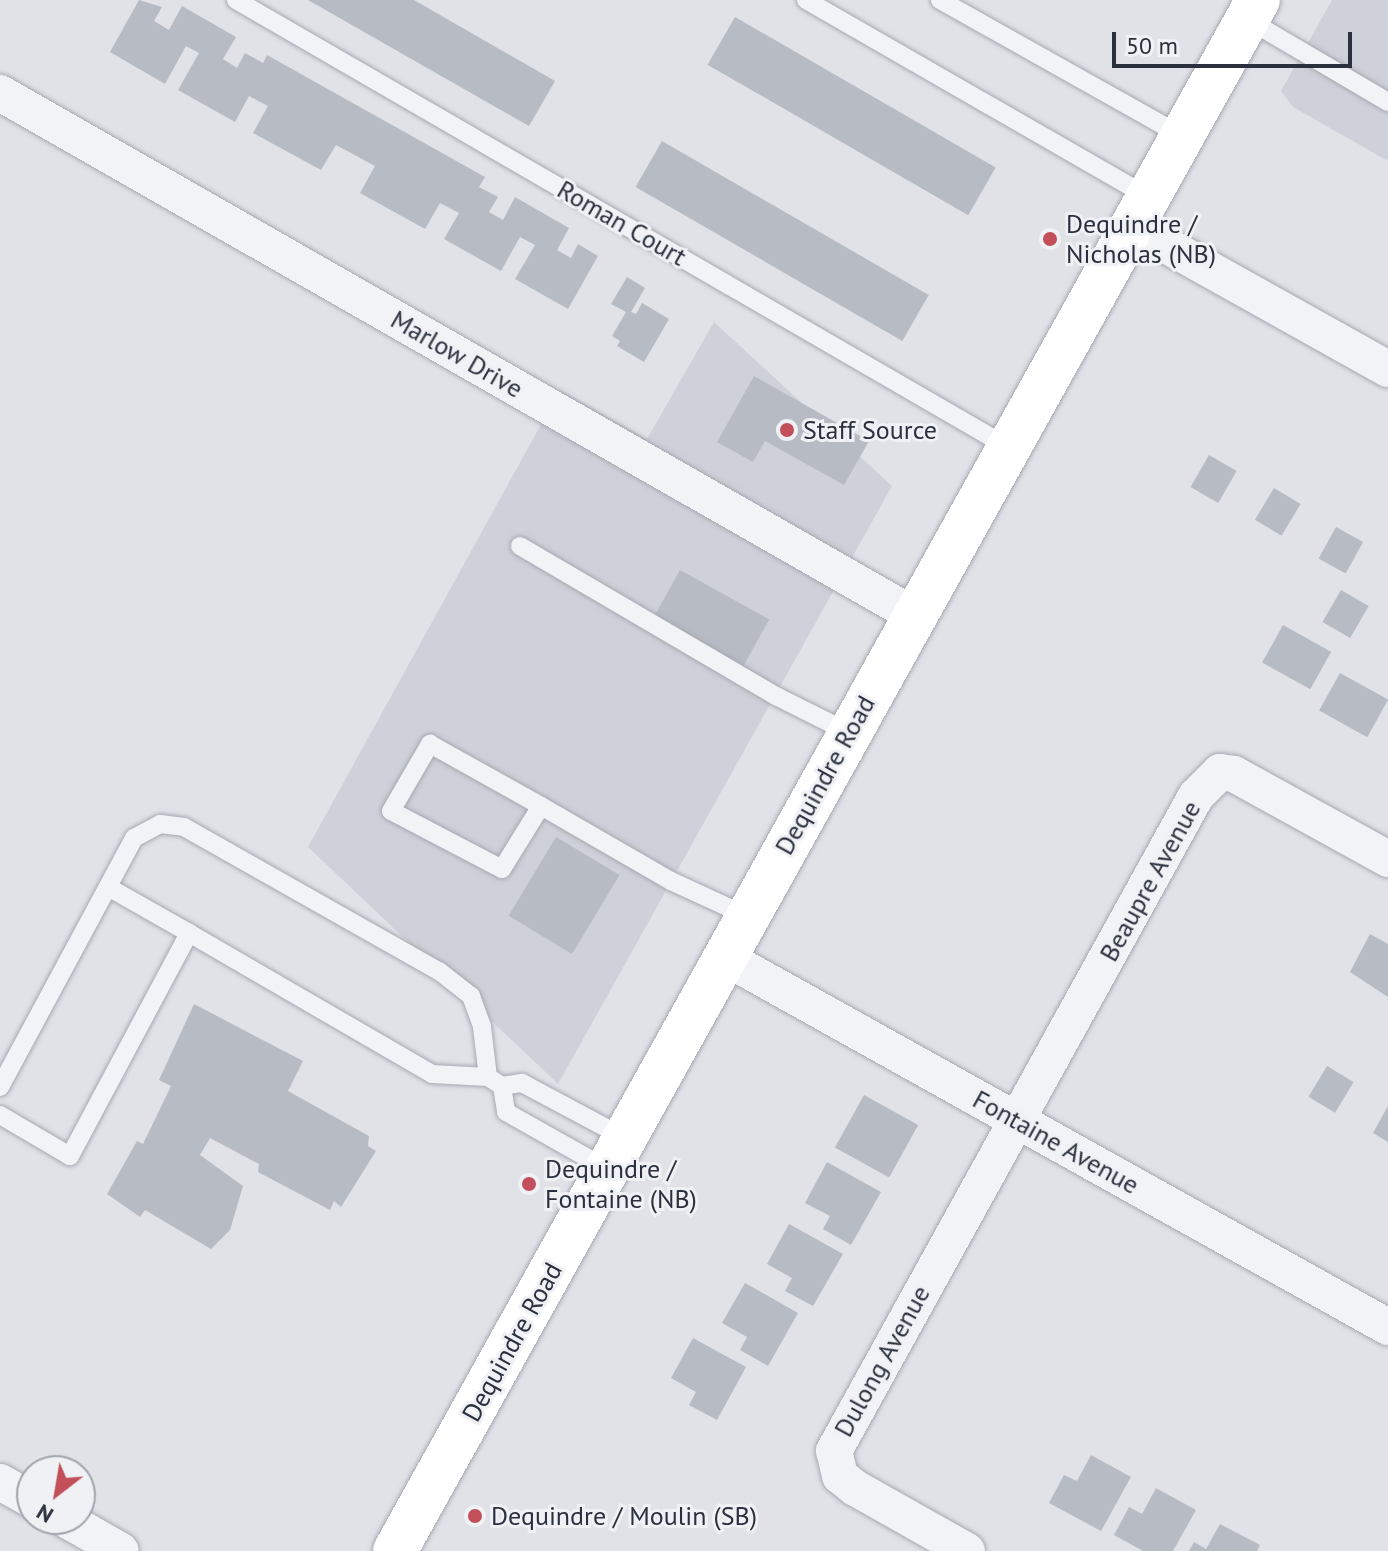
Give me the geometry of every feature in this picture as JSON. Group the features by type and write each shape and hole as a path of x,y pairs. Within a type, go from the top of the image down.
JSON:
{"main road":[{"name":"Dequindre Road","path":"395,1551 1252,9"}],"street":[{"name":"Marlow Drive","path":"0,93 914,615"},
{"path":"1141,212 1388,369"},
{"name":"Beaupre Avenue","path":"1017,1119 1207,780 1220,772 1234,774 1388,859"},
{"name":"Fontaine Avenue","path":"724,957 1388,1327"},
{"name":"Dulong Avenue","path":"967,1551 855,1488 840,1476 834,1451 1017,1119"},
{"path":"93,1535 121,1551"}],"lane":[{"name":"Roman Court","path":"236,0 1008,447"},
{"path":"806,0 1141,212"},
{"path":"940,0 1182,136"},
{"path":"1252,9 1388,102"},
{"path":"520,546 776,696 848,732"},
{"path":"541,806 502,869 391,811 430,744 541,806 671,881 747,916"},
{"path":"0,1087 134,838 160,824 184,827 439,971 471,996 506,1112 615,1153"},
{"path":"108,887 432,1074 522,1083 615,1153"},
{"path":"0,1115 70,1156 189,933"}],"shaded area":[{"path":"1332,0 1388,0 1388,161 1293,107 1281,91"},
{"path":"714,322 892,486 558,1084 308,847 560,390 647,439"}],"building":[{"path":"139,0 162,7 154,21 169,30 182,6 236,37 223,59 237,68 245,53 263,63 267,55 485,177 479,187 498,197 489,212 503,220 515,197 569,228 557,250 571,258 578,244 598,256 568,309 515,279 535,245 520,237 501,271 444,239 459,213 440,203 425,229 360,193 375,166 336,145 321,170 253,133 268,106 249,96 235,122 178,90 199,53 186,46 165,84 110,52"},
{"path":"308,0 414,0 555,81 529,126"},
{"path":"735,17 996,167 968,215 708,65"},
{"path":"662,141 929,295 902,341 636,187"},
{"path":"627,277 645,288 631,312 636,314 642,303 669,319 644,362 617,346 620,341 612,336 626,312 611,304"},
{"name":"Staff Source","path":"754,376 869,441 844,485 765,441 753,462 717,442"},
{"path":"1209,455 1237,471 1218,503 1190,487"},
{"path":"1274,488 1301,504 1282,536 1255,520"},
{"path":"1336,527 1363,542 1346,574 1319,558"},
{"path":"680,570 769,619 744,666 654,616"},
{"path":"1341,590 1369,606 1350,638 1322,622"},
{"path":"1283,625 1331,652 1310,689 1262,663"},
{"path":"1340,673 1388,700 1367,737 1319,711"},
{"path":"556,837 619,875 572,954 509,916"},
{"path":"1370,934 1388,944 1388,997 1350,972"},
{"path":"194,1004 303,1061 288,1091 369,1136 368,1146 376,1151 341,1207 334,1201 330,1210 258,1172 259,1164 210,1138 200,1155 243,1186 230,1230 211,1249 145,1210 140,1217 107,1194 137,1141 143,1144 171,1086 159,1080"},
{"path":"1327,1066 1354,1082 1335,1113 1308,1097"},
{"path":"864,1095 918,1125 889,1178 835,1147"},
{"path":"1388,1106 1388,1142 1373,1133"},
{"path":"827,1162 881,1192 851,1245 823,1229 830,1216 805,1203"},
{"path":"789,1224 843,1254 813,1306 785,1291 792,1278 767,1264"},
{"path":"745,1283 798,1313 768,1366 740,1350 747,1337 722,1323"},
{"path":"693,1338 746,1367 717,1420 689,1405 696,1392 671,1378"},
{"path":"1091,1455 1131,1477 1101,1531 1049,1503 1064,1475 1077,1481"},
{"path":"1156,1488 1196,1510 1173,1551 1143,1551 1114,1535 1129,1507 1142,1514"},
{"path":"1220,1524 1260,1545 1257,1551 1189,1551 1194,1542 1206,1549"}],"place":[{"name":"Dequindre / Nicholas (NB)","path":"1050,239"},
{"name":"Staff Source","path":"787,430"},
{"name":"Dequindre / Fontaine (NB)","path":"529,1184"},
{"name":"Dequindre / Moulin (SB)","path":"475,1516"}]}
